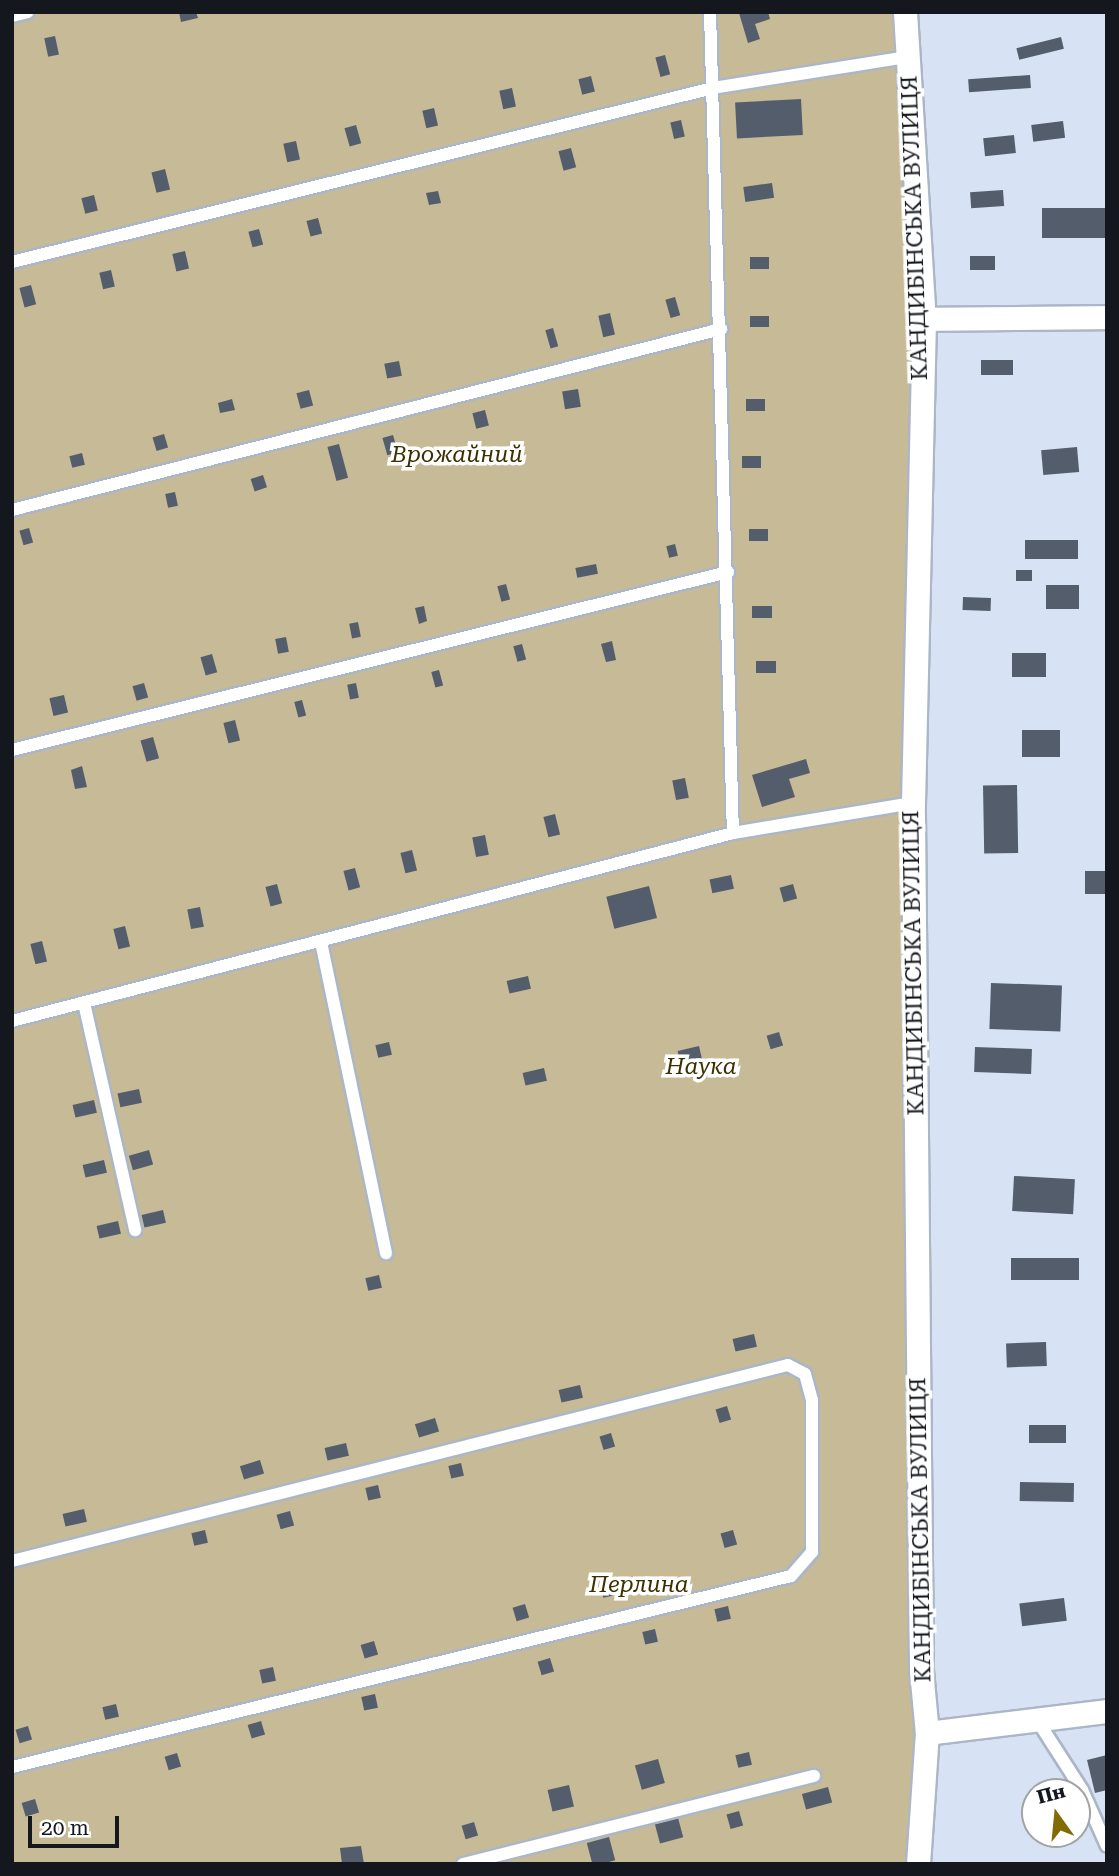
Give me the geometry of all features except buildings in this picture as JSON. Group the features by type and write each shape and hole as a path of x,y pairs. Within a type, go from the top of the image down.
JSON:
{"street":[{"name":"КАНДИБІНСЬКА ВУЛИЦЯ","path":"905,12 924,319 913,803 921,1670 927,1733 918,1864"},
{"path":"924,319 1107,317"},
{"path":"927,1733 1039,1723 1107,1711"}],"lane":[{"path":"12,16 28,12"},
{"path":"710,12 728,572 733,833"},
{"path":"12,262 713,88 908,57"},
{"path":"12,510 721,329"},
{"path":"12,750 728,572"},
{"path":"12,1021 733,833 913,803"},
{"path":"320,942 386,1253"},
{"path":"84,1003 135,1230"},
{"path":"12,1561 788,1365 805,1374 812,1400 812,1552 791,1576 12,1767"},
{"path":"1039,1723 1082,1790 1107,1846"},
{"path":"463,1864 814,1776"}],"green space":[{"path":"12,12 905,12 924,319 918,1864 12,1864"}],"park label":[{"name":"Врожайний","path":"457,455"},
{"name":"Наука","path":"701,1067"},
{"name":"Перлина","path":"639,1585"}]}
